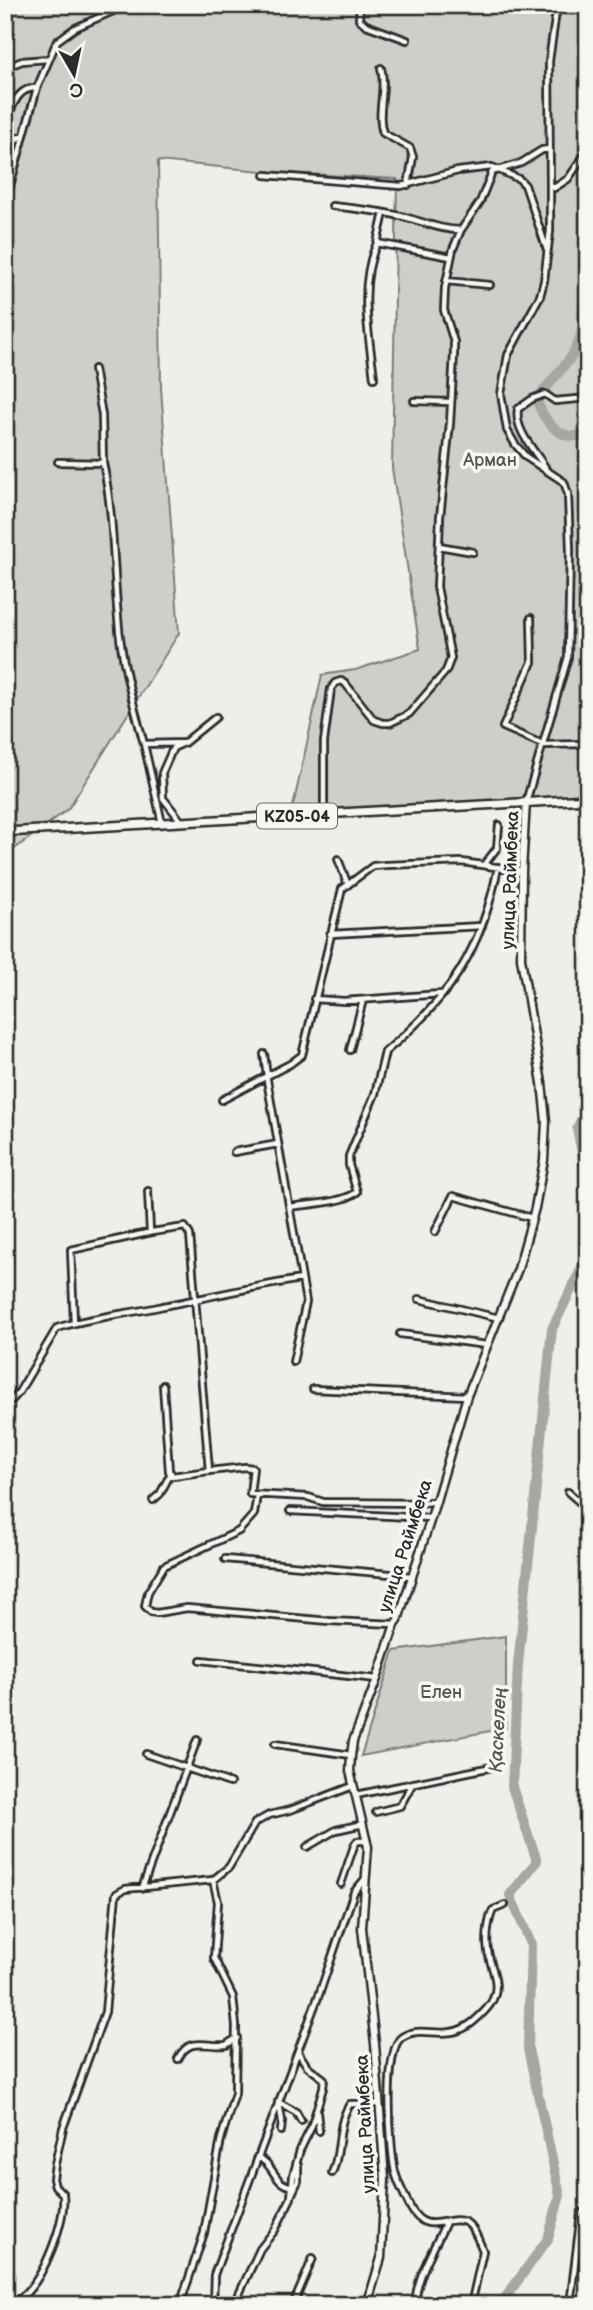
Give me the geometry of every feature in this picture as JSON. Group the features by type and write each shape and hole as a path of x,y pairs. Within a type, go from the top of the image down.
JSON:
{"main road":[{"name":"KZ05-04","path":"5,832 588,799"}],"street":[{"path":"5,204 37,88 47,59 57,41 75,28 127,5"},
{"path":"360,5 359,19 407,40"},
{"path":"526,802 567,669 570,640 568,494 564,482 526,457 507,430 502,394 509,355 542,288 550,231 549,61 557,5"},
{"path":"5,68 22,61 47,59"},
{"path":"381,68 383,84 380,125 383,133 410,148 413,157 408,185"},
{"path":"10,112 19,94 30,88 37,88"},
{"path":"5,158 17,138 24,136"},
{"path":"324,815 324,742 331,689 335,683 345,683 374,720 383,723 397,721 409,714 446,671 451,658 439,600 439,546 454,342 444,310 446,281 461,230 480,202 492,172 521,163 549,149"},
{"path":"550,185 554,188 568,179 588,150"},
{"path":"265,175 408,185 458,171 492,167 500,169 520,179 525,185 547,251"},
{"path":"332,206 384,213 440,229 461,230"},
{"path":"373,378 366,300 368,268 384,213"},
{"path":"377,243 451,257"},
{"path":"446,281 490,285"},
{"path":"94,369 102,415 103,463 109,493 115,547 118,619 128,688 162,823"},
{"path":"547,469 525,437 517,416 518,410 532,398 545,394 555,401 588,398"},
{"path":"414,401 451,402"},
{"path":"58,462 103,463"},
{"path":"439,546 473,552"},
{"path":"439,600 445,610"},
{"path":"531,618 532,662 502,727 544,745 582,744"},
{"path":"182,822 163,798 162,773 173,748 184,743 216,716"},
{"path":"144,744 184,743"},
{"name":"улица Раймбека","path":"367,2305 381,2258 385,2179 362,1928 367,1841 350,1771 351,1755 353,1741 432,1518 467,1396 518,1269 544,1160 547,1121 522,958 522,871 526,802"},
{"path":"484,865 498,848 499,825"},
{"path":"338,859 348,885"},
{"path":"222,1100 302,1055 342,889 373,866 446,862 522,871"},
{"path":"290,1208 358,1192 349,1165 349,1156 375,1094 385,1052 420,1020 463,969 491,901 498,867"},
{"path":"330,934 482,926"},
{"path":"314,999 363,1000 442,994"},
{"path":"349,1050 363,1000"},
{"path":"264,1054 306,1302 293,1362"},
{"path":"234,1152 278,1144"},
{"path":"148,1191 150,1232"},
{"path":"435,1232 453,1196 532,1218"},
{"path":"74,1323 71,1250 185,1227 190,1235 209,1471"},
{"path":"5,1403 19,1392 57,1328 302,1279"},
{"path":"419,1299 499,1318"},
{"path":"400,1334 487,1345"},
{"path":"153,1500 160,1494 171,1473 163,1385"},
{"path":"313,1389 467,1396"},
{"path":"171,1473 172,1476 253,1468 250,1494 308,1497 340,1503 436,1501"},
{"path":"568,1492 584,1507 588,1507"},
{"path":"257,1495 254,1514 239,1531 164,1566 148,1592 145,1606 151,1612 187,1608 395,1624"},
{"path":"325,1513 340,1503"},
{"path":"290,1511 432,1518"},
{"path":"225,1559 413,1576"},
{"path":"201,1660 377,1679"},
{"path":"142,1888 197,1740"},
{"path":"275,1744 351,1755"},
{"path":"146,1754 230,1783"},
{"path":"356,1795 492,1767"},
{"path":"376,1812 400,1806 413,1782"},
{"path":"9,2305 34,2285 45,2264 60,2221 64,2203 63,2194 55,2186 53,2179 55,2164 63,2127 105,2012 116,1894 125,1889 213,1880 229,1867 255,1823 269,1815 354,1786"},
{"path":"307,1847 336,1830 363,1824"},
{"path":"341,1884 354,1846 357,1842 367,1841"},
{"path":"213,2305 214,2275 354,1892 365,1879"},
{"path":"180,2305 204,2233 221,2138 235,2092 237,2037 233,1997 214,1958 218,1902 213,1880"},
{"path":"471,2305 483,2250 469,2224 462,2221 430,2223 415,2215 396,2175 391,2137 390,2071 392,2052 399,2039 412,2032 447,2034 463,2030 490,2005 497,1979 487,1950 491,1915 494,1910 505,1905"},
{"path":"178,2059 184,2048 207,2044 226,2045 237,2037"},
{"path":"290,2198 298,2160 312,2127 324,2079 301,2059 298,2051"},
{"path":"278,2102 296,2112 301,2120"},
{"path":"278,2102 281,2131"},
{"path":"332,2173 337,2160 339,2131 345,2111 350,2105 379,2104"},
{"path":"317,2107 319,2131"},
{"path":"257,2157 269,2164 277,2180 291,2186"},
{"path":"234,2305 260,2249 275,2230 298,2181 298,2160"},
{"path":"570,2305 581,2213 588,2213"},
{"path":"415,2305 424,2265 438,2243 446,2222"},
{"path":"293,2305 313,2258"}],"green space":[{"name":"Арман","path":"5,5 588,5 588,799 288,816 294,802 322,675 355,670 420,649 392,468 397,179 272,172 158,161 161,388 179,633 68,809 5,856"},
{"name":"Елен","path":"506,1636 506,1728 361,1756 394,1651"}],"waterway":[{"name":"Қаскелең","path":"588,283 580,338 572,356 537,399 541,411 553,427 572,436 588,434"},
{"name":"Қаскелең","path":"588,1107 577,1128 588,1185"},
{"name":"Қаскелең","path":"500,2305 548,2239 560,2195 528,2049 531,1944 510,1895 537,1861 512,1787 518,1665 552,1329 588,1255"}]}
